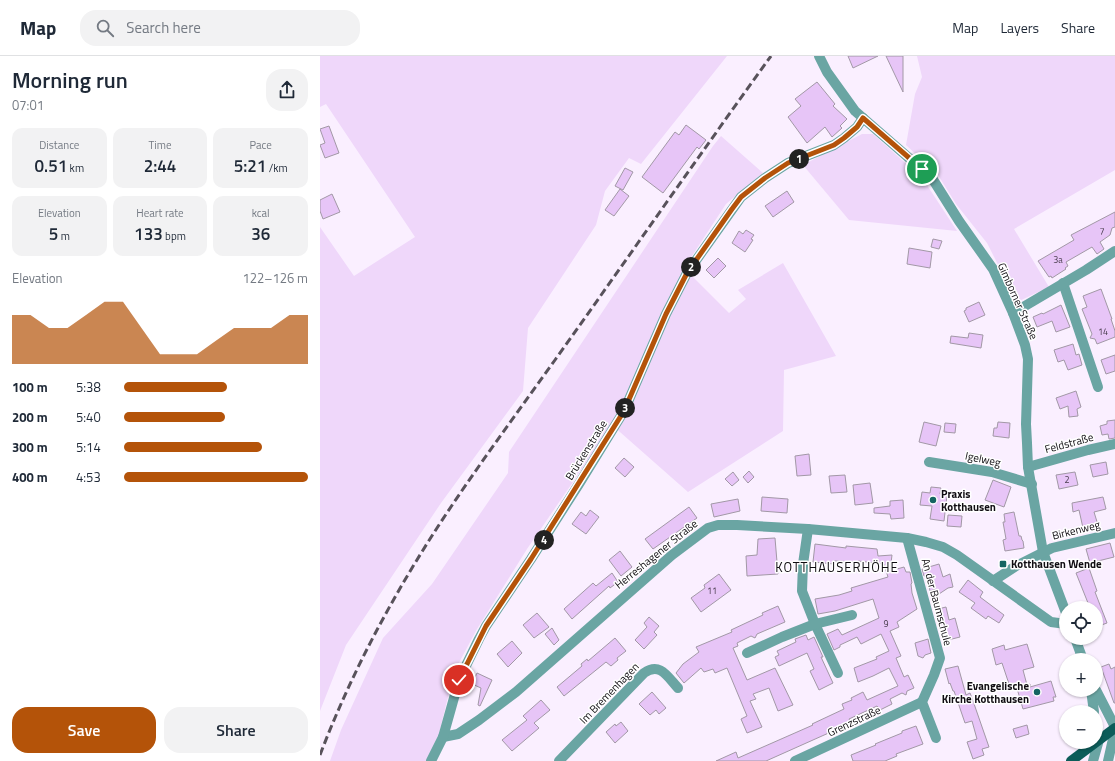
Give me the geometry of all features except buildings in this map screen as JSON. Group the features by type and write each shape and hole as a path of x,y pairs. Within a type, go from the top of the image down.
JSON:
{"main road":[{"path":"1103,737 1115,728"},
{"path":"1071,761 1087,749"}],"street":[{"name":"Gimborner Straße","path":"819,56 826,72 863,118 932,178 963,227 993,269 1013,313 1025,345 1028,359 1026,424 1028,467 1043,552 1061,601"},
{"name":"Brückenstraße","path":"432,761 443,737 457,686 479,639 579,484 624,411 666,314 687,273 741,197 765,178 788,163 834,145 857,127 863,118"},
{"path":"1013,313 1115,251"},
{"path":"1063,283 1098,387"},
{"name":"Feldstraße","path":"1028,467 1115,444"},
{"name":"Igelweg","path":"928,462 992,472 1032,484"},
{"name":"Herreshagener Straße","path":"443,737 458,734 485,716 521,687 688,542 708,528 718,525 808,529 907,538 944,547 958,555 1051,622 1059,623"},
{"path":"808,529 803,564 802,591 815,624 838,673"},
{"name":"Birkenweg","path":"1043,552 1052,548 1115,533"},
{"name":"An der Baumschule","path":"907,538 940,658 922,702"},
{"path":"993,581 1016,566 1043,552"},
{"path":"748,653 815,624 852,615"},
{"name":"Im Bremenhagen","path":"559,761 644,673 651,668 657,668 663,672 678,688"},
{"path":"1100,697 1115,728 1108,761"},
{"path":"922,702 936,738"},
{"name":"Grenzstraße","path":"795,761 922,702"},
{"path":"1081,753 1094,760 1097,749"}],"shaded area":[{"path":"320,56 727,56 641,164 629,158 605,191 596,225 528,328 523,391 441,503 346,645 320,711 320,227 354,276 415,237 326,104 320,107"},
{"path":"917,56 1115,56 1115,170 1014,229 1049,287 1017,302 987,243 956,204 938,175 906,145 915,94 922,77"},
{"path":"862,134 873,134 923,179 957,231 849,220 803,165"},
{"path":"721,136 763,173 726,204 684,268 729,313 746,299 738,290 783,263 836,356 784,370 783,431 688,492 612,425 527,549 477,629 454,672 439,734 426,761 330,761 341,730 383,638 432,584 508,473 509,452"}],"railway":[{"path":"320,755 344,696 372,638 437,528 480,465 771,56"}],"place":[{"name":"Praxis Kotthausen","path":"933,500"},
{"name":"Kotthausen Wende","path":"1003,564"},
{"name":"Evangelische Kirche Kotthausen","path":"1037,692"}],"district":[{"name":"KOTTHAUSERHÖHE","path":"837,567"}],"route":[{"path":"459,680 486,626 531,559 624,411 666,314 687,273 741,197 765,178 788,163 834,145 857,127 863,118 922,169"}]}
